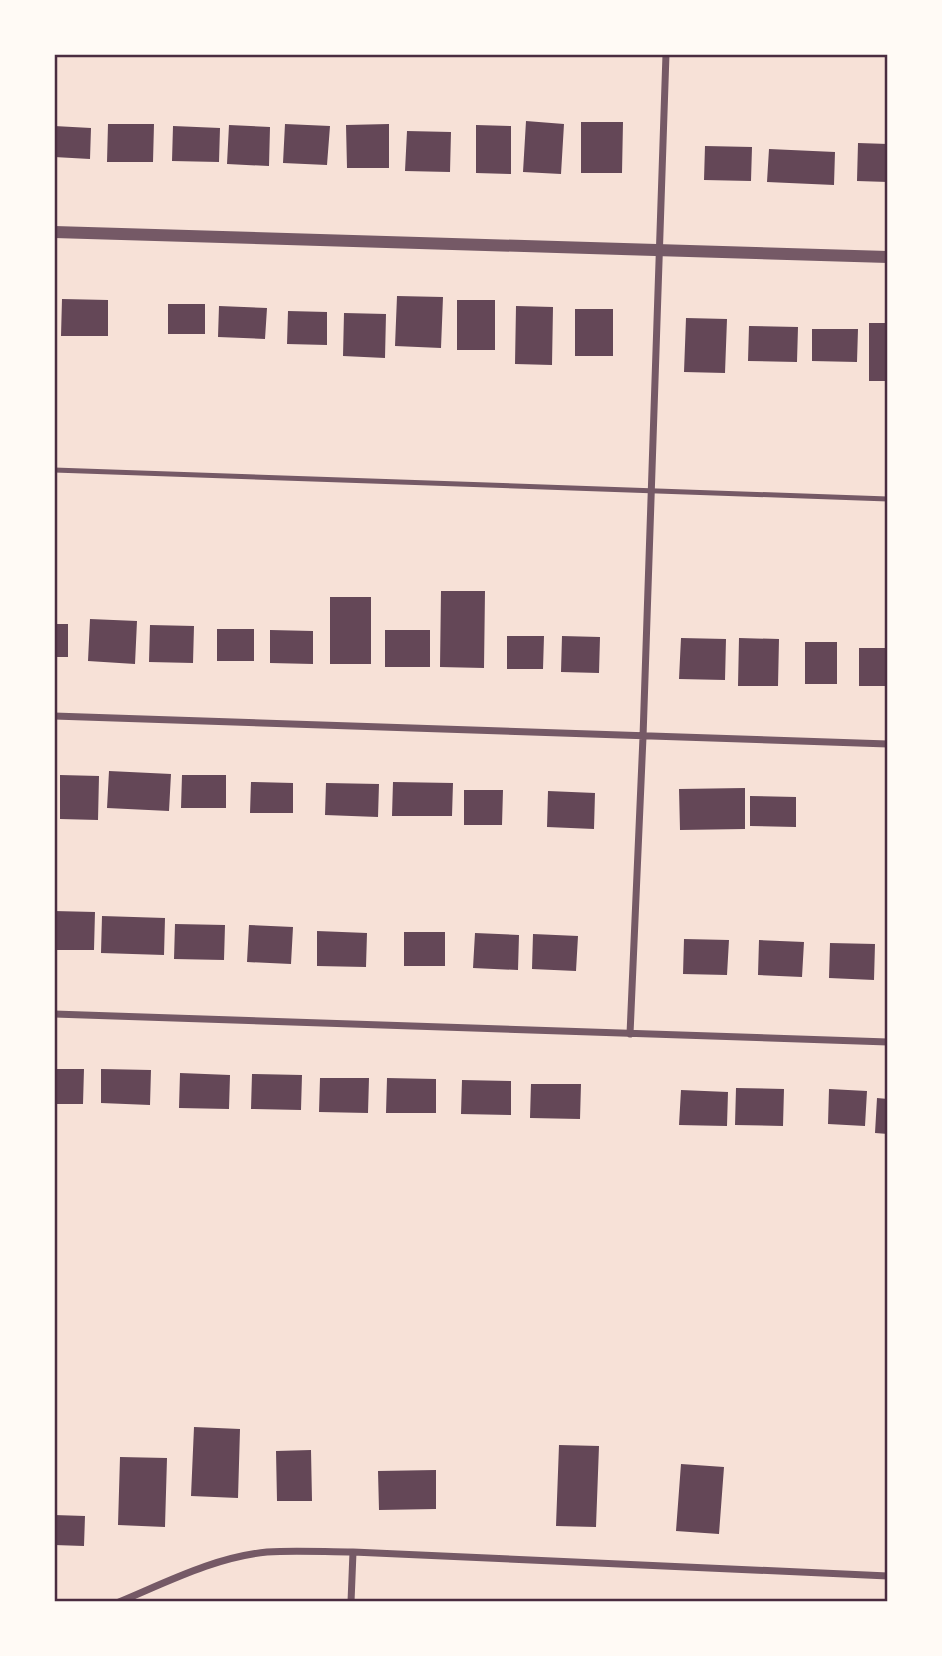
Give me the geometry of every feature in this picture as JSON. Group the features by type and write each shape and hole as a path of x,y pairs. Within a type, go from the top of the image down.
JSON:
{"street":[{"path":"630,1034 666,54"},
{"path":"54,232 888,257"},
{"path":"54,716 888,744"},
{"path":"54,1014 888,1042"},
{"path":"119,1602 229,1559 267,1552 353,1552 888,1576"},
{"path":"351,1602 353,1552"}],"lane":[{"path":"54,470 888,499"}],"building":[{"path":"526,121 564,124 561,174 523,172"},
{"path":"581,122 623,122 622,173 581,173"},
{"path":"108,124 154,124 153,162 107,162"},
{"path":"285,124 330,126 327,165 283,163"},
{"path":"389,124 389,168 347,168 346,125"},
{"path":"229,125 270,127 269,166 227,164"},
{"path":"476,125 511,126 511,174 476,173"},
{"path":"54,126 91,128 90,159 54,157"},
{"path":"173,126 220,128 219,162 172,161"},
{"path":"407,131 451,132 450,172 405,171"},
{"path":"858,143 888,144 888,182 857,181"},
{"path":"705,146 752,147 751,181 704,180"},
{"path":"769,149 835,152 834,185 767,182"},
{"path":"397,296 443,297 441,348 395,346"},
{"path":"62,299 108,300 108,336 61,336"},
{"path":"457,300 495,300 495,350 457,350"},
{"path":"168,304 205,304 205,334 168,334"},
{"path":"219,306 267,308 265,339 218,337"},
{"path":"516,306 553,307 552,365 515,364"},
{"path":"575,309 613,309 613,356 575,356"},
{"path":"288,311 327,312 327,345 287,344"},
{"path":"344,313 386,314 385,358 343,356"},
{"path":"686,318 727,319 725,373 684,372"},
{"path":"869,323 888,323 888,381 869,381"},
{"path":"749,326 798,327 797,362 748,361"},
{"path":"812,329 858,329 857,362 812,361"},
{"path":"441,591 485,591 484,668 440,667"},
{"path":"330,597 371,597 371,664 330,664"},
{"path":"90,619 137,621 135,664 88,661"},
{"path":"54,624 68,624 68,657 54,657"},
{"path":"150,625 194,626 193,663 149,662"},
{"path":"217,629 254,629 254,661 217,661"},
{"path":"270,630 313,631 313,664 270,663"},
{"path":"385,630 430,630 430,667 385,667"},
{"path":"507,636 544,636 543,669 507,669"},
{"path":"562,636 600,637 599,673 561,672"},
{"path":"681,638 726,639 725,680 679,679"},
{"path":"739,638 779,639 778,686 738,686"},
{"path":"805,642 837,642 837,684 805,684"},
{"path":"859,648 888,648 888,686 859,686"},
{"path":"109,771 171,774 169,811 107,808"},
{"path":"60,775 99,776 98,820 60,819"},
{"path":"182,775 226,775 226,808 181,808"},
{"path":"251,782 293,783 293,813 250,813"},
{"path":"393,782 453,783 452,816 392,816"},
{"path":"326,783 379,784 378,817 325,815"},
{"path":"745,788 745,829 680,830 679,789"},
{"path":"464,790 503,790 502,825 464,825"},
{"path":"548,791 595,793 594,829 547,827"},
{"path":"750,796 796,797 796,827 750,826"},
{"path":"54,911 95,912 94,950 54,950"},
{"path":"102,916 165,918 164,955 101,953"},
{"path":"175,924 225,925 224,960 174,959"},
{"path":"249,925 293,927 291,964 247,962"},
{"path":"317,931 367,933 366,967 317,966"},
{"path":"404,932 445,932 445,966 404,966"},
{"path":"475,933 519,935 518,970 473,968"},
{"path":"533,934 578,936 576,971 532,969"},
{"path":"684,939 729,940 727,975 683,974"},
{"path":"759,940 804,942 802,977 758,975"},
{"path":"830,943 875,944 874,980 829,978"},
{"path":"54,1069 84,1069 83,1104 54,1104"},
{"path":"101,1069 151,1070 150,1105 101,1103"},
{"path":"180,1073 230,1075 229,1109 179,1108"},
{"path":"252,1074 302,1075 301,1110 251,1109"},
{"path":"320,1078 369,1078 368,1113 319,1112"},
{"path":"387,1078 436,1079 436,1113 386,1113"},
{"path":"462,1080 511,1081 511,1115 461,1114"},
{"path":"531,1084 581,1084 580,1119 530,1118"},
{"path":"736,1088 784,1089 783,1126 735,1125"},
{"path":"829,1089 867,1091 865,1126 828,1124"},
{"path":"681,1090 728,1092 727,1126 679,1125"},
{"path":"877,1098 888,1099 888,1134 875,1133"},
{"path":"194,1427 240,1429 238,1498 191,1496"},
{"path":"559,1445 599,1446 596,1527 556,1526"},
{"path":"311,1450 312,1501 277,1501 276,1451"},
{"path":"120,1457 167,1458 165,1527 118,1525"},
{"path":"681,1464 724,1467 719,1534 676,1531"},
{"path":"436,1470 436,1509 379,1510 378,1471"},
{"path":"54,1515 85,1516 84,1546 54,1545"}]}
